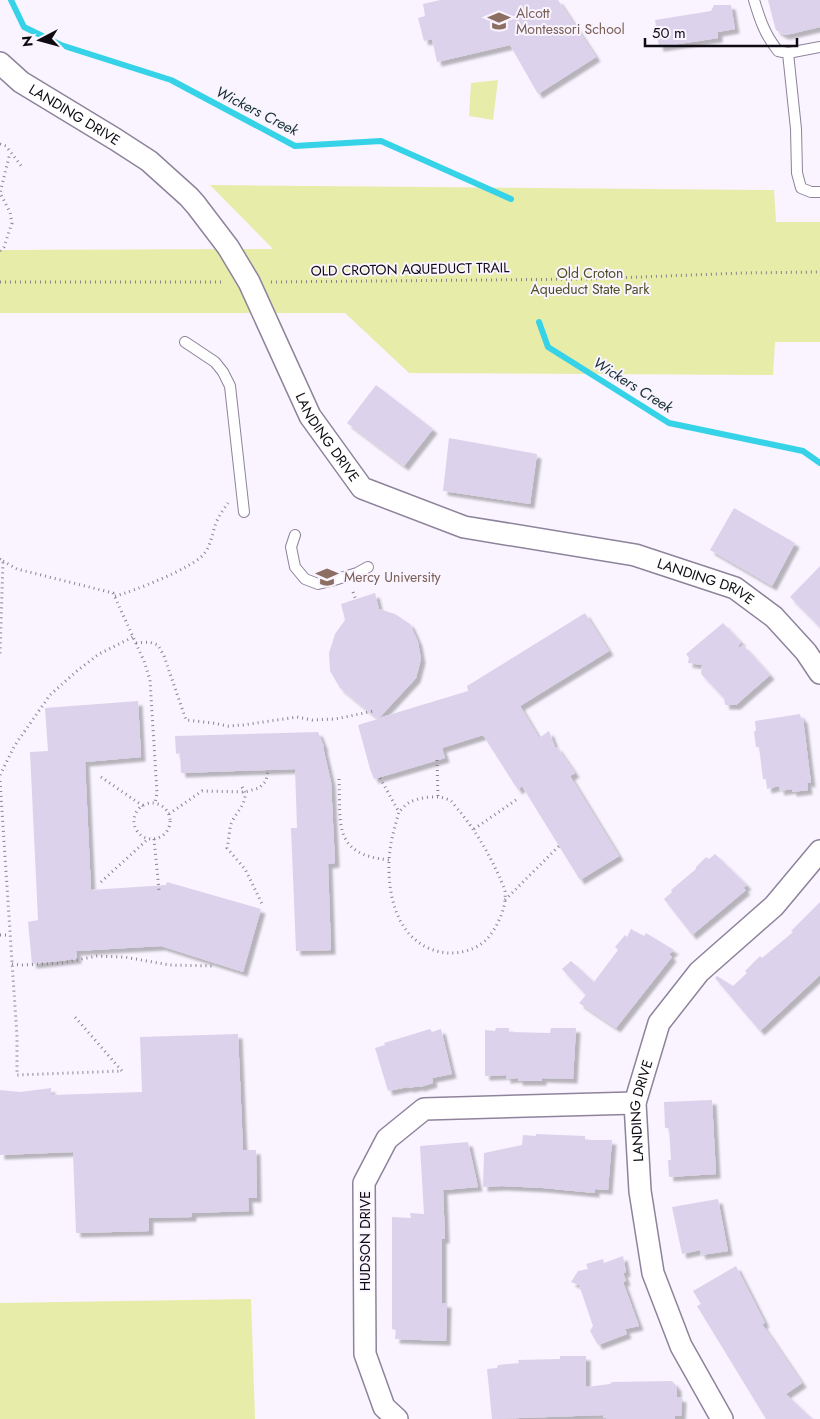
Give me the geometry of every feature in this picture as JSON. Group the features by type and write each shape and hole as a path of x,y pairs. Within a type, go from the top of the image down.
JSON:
{"street":[{"name":"LANDING DRIVE","path":"0,63 21,82 149,162 189,196 228,247 249,282 310,416 362,488 464,527 635,555 735,588 774,617 806,652 820,673"},
{"name":"LANDING DRIVE","path":"722,1419 681,1346 653,1273 640,1191 636,1103 659,1022 699,972 774,906 820,851"},
{"name":"HUDSON DRIVE","path":"396,1419 384,1407 366,1354 364,1184 387,1139 424,1109 636,1103"}],"lane":[{"path":"754,0 768,39 778,51 788,53 820,47"},
{"path":"788,53 796,129 797,173 801,188 812,192 820,192"},
{"path":"185,342 215,362 230,386 244,512"},
{"path":"295,535 291,547 296,567 305,579 318,584 357,573 368,567"}],"path":[{"path":"0,144 6,146 22,167"},
{"path":"0,251 4,248 12,223 10,212 0,193 10,153"},
{"name":"OLD CROTON AQUEDUCT TRAIL","path":"0,282 589,279 820,272"},
{"path":"115,596 146,585 196,562 208,548 217,522 229,502"},
{"path":"1,560 17,570 113,593 115,596 144,661 150,680 155,803"},
{"path":"0,654 1,560"},
{"path":"353,592 356,600"},
{"path":"0,775 15,745 50,695 99,654 133,637"},
{"path":"136,644 149,642 158,644 186,720 228,726 243,726 297,718 312,720 335,719 374,711"},
{"path":"437,760 438,797"},
{"path":"169,814 202,792 245,792 259,788 266,781 268,770"},
{"path":"101,777 143,806"},
{"path":"380,778 399,812"},
{"path":"338,779 342,832 346,842 365,856 390,860"},
{"path":"0,781 18,1037 17,1075 122,1071 75,1017"},
{"path":"242,787 245,792 243,804 232,823 228,848 245,869 262,904"},
{"path":"438,797 451,801 474,829 492,861 506,892 503,910 497,926 487,939 474,948 456,954 434,952 417,942 402,926 392,901 390,860 393,833 399,812 409,802 438,797"},
{"path":"474,829 516,800"},
{"path":"155,803 160,805 169,814 170,825 160,838 148,839 136,829 135,817 138,810 143,806 155,803"},
{"path":"101,882 148,839"},
{"path":"154,839 158,890"},
{"path":"504,901 560,845"},
{"path":"0,935 10,934"},
{"path":"12,964 62,964 97,956 124,957 170,964 213,966"}],"green space":[{"path":"498,80 493,120 469,116 471,83"},
{"name":"Old Croton Aqueduct State Park","path":"210,185 774,190 776,222 820,222 820,342 775,342 773,375 409,373 345,313 0,313 0,250 273,249"},
{"path":"251,1299 255,1419 0,1419 0,1303"}],"building":[{"path":"440,0 558,0 596,57 538,94 510,45 437,62 432,39 424,41 418,18 425,16 423,4"},
{"path":"768,0 820,0 820,27 786,35 782,34 776,30"},
{"path":"714,5 731,5 735,29 718,32 718,38 659,47 655,20 711,11"},
{"path":"376,385 433,429 404,466 347,423"},
{"path":"449,438 537,454 530,504 443,491"},
{"path":"734,508 795,543 772,586 710,550"},
{"path":"820,566 820,627 790,597"},
{"path":"375,593 379,609 395,614 410,624 418,642 421,659 416,678 379,718 468,691 467,686 585,613 609,651 520,706 539,738 549,731 555,747 557,747 575,773 570,776 619,856 580,880 522,786 518,790 483,735 442,748 445,758 374,779 358,725 378,719 340,688 330,671 329,653 335,634 345,620 341,604"},
{"path":"723,623 741,642 738,647 743,645 770,675 736,705 725,705 724,698 701,674 702,665 688,663 689,658 686,654"},
{"path":"138,701 141,757 85,762 91,890 166,885 167,882 261,909 243,972 161,946 76,951 77,959 32,964 28,922 38,920 30,752 48,751 45,708"},
{"path":"800,714 801,718 803,718 811,783 807,782 808,790 792,792 792,789 780,791 779,786 767,789 766,779 763,779 759,747 756,747 755,721"},
{"path":"318,732 324,747 331,782 335,863 328,864 331,950 296,951 291,828 297,828 295,769 181,773 180,753 176,754 175,736"},
{"path":"715,854 747,885 743,888 746,890 692,935 664,899 706,857 709,859"},
{"path":"820,902 820,975 760,1031 715,978 717,976 733,986 747,973 745,971 760,956 762,958 793,932 791,931"},
{"path":"631,929 644,936 646,933 674,950 669,954 672,957 616,1028 579,1003 586,995 562,969 571,961 594,982 618,950 615,947 625,935 627,937"},
{"path":"496,1028 509,1028 509,1032 550,1033 551,1028 576,1028 573,1079 542,1078 542,1081 518,1081 518,1078 506,1079 506,1075 485,1076 485,1030 495,1031"},
{"path":"430,1029 432,1032 441,1029 452,1074 432,1078 433,1083 420,1087 388,1091 375,1048 385,1045 384,1043"},
{"path":"238,1034 243,1150 256,1150 257,1198 248,1198 249,1211 192,1213 192,1217 149,1218 149,1231 76,1233 73,1152 0,1155 0,1090 20,1092 51,1088 51,1095 142,1092 140,1037"},
{"path":"712,1100 716,1174 669,1177 668,1160 671,1160 669,1128 665,1128 664,1102"},
{"path":"536,1134 585,1136 585,1140 612,1140 608,1190 595,1189 595,1193 543,1188 483,1187 484,1153 522,1145 523,1135 536,1136"},
{"path":"468,1142 478,1187 443,1190 445,1239 442,1239 442,1303 447,1303 446,1341 395,1339 396,1330 392,1329 392,1217 411,1218 410,1213 424,1214 420,1146"},
{"path":"718,1199 728,1251 701,1255 700,1250 682,1254 672,1207"},
{"path":"623,1256 626,1272 623,1273 626,1281 623,1282 639,1326 625,1329 627,1334 598,1345 590,1331 593,1326 579,1285 571,1282 578,1271 588,1269 586,1264 603,1259 604,1263"},
{"path":"736,1266 765,1323 762,1324 802,1383 786,1394 812,1419 766,1419 697,1306 701,1304 693,1291"},
{"path":"560,1356 586,1356 586,1387 610,1384 612,1382 672,1381 677,1387 677,1397 682,1398 681,1416 675,1416 675,1419 606,1419 603,1418 603,1415 492,1419 487,1369 497,1368 498,1365 519,1363 518,1360 560,1359"}],"waterway":[{"name":"Wickers Creek","path":"11,0 24,27 61,45 171,80 295,146 381,141 511,199"},
{"name":"Wickers Creek","path":"539,322 548,347 669,423 803,451 820,463"}],"place":[{"name":"Alcott Montessori School","path":"499,21"},
{"name":"Mercy University","path":"327,577"}]}
